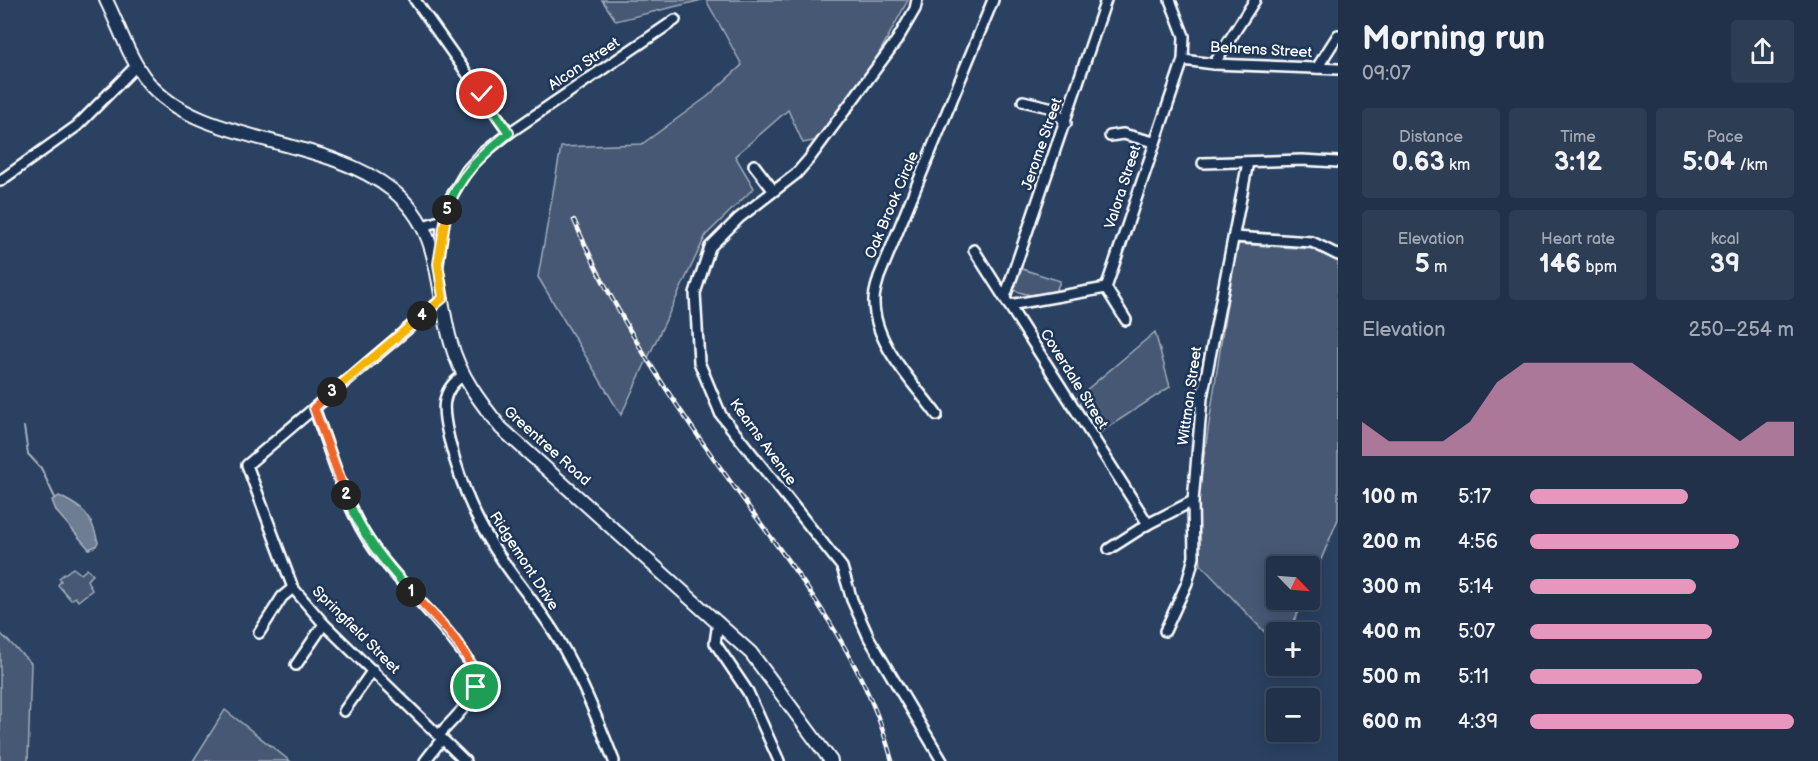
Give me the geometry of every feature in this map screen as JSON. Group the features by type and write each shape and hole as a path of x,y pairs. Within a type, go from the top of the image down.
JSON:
{"main road":[{"name":"Greentree Road","path":"106,0 137,65 162,97 178,109 203,120 339,159 366,172 394,191 423,226 438,264 451,343 464,375 501,428 751,653 831,761"}],"street":[{"path":"415,0 509,133"},
{"name":"Kearns Avenue","path":"917,0 915,9 897,40 809,159 795,174 739,218 710,247 695,293 699,362 721,415 842,567 852,600 869,638 942,761"},
{"name":"Oak Brook Circle","path":"937,415 888,348 877,326 873,299 879,277 993,0"},
{"name":"Jerome Street","path":"1007,301 1106,0"},
{"path":"1170,0 1184,36 1183,60"},
{"path":"1214,64 1255,0"},
{"name":"Alcon Street","path":"438,264 443,220 451,197 467,170 509,133 675,20"},
{"path":"1317,68 1338,35"},
{"name":"Behrens Street","path":"1183,60 1214,64 1338,69"},
{"name":"Valora Street","path":"1106,288 1183,60"},
{"path":"0,181 77,126 137,65"},
{"path":"1023,101 1053,108 1065,123"},
{"path":"1110,136 1123,134 1154,142"},
{"path":"1203,163 1302,159 1338,162"},
{"name":"Wittman Street","path":"1165,631 1187,583 1194,557 1193,501 1202,398 1248,162"},
{"path":"754,165 773,190"},
{"path":"423,226 443,220"},
{"path":"1234,237 1312,242 1338,255"},
{"name":"Coverdale Street","path":"974,250 1148,524"},
{"path":"1007,301 1106,288 1126,320"},
{"path":"425,761 471,697 476,687 476,675 468,660 439,621 388,565 365,535 353,514 314,408 443,298"},
{"name":"Ridgemont Drive","path":"464,375 452,382 445,395 445,423 459,480 487,537 556,636 585,687 614,761"},
{"name":"Springfield Street","path":"314,408 247,465 293,588 324,624 465,761"},
{"path":"1109,549 1148,524 1193,501"},
{"path":"259,633 282,597 293,588"},
{"path":"718,622 716,643 748,692 779,761"},
{"path":"296,665 324,624"},
{"path":"344,711 373,670"}],"shaded area":[{"path":"602,0 702,0 616,21"},
{"path":"706,0 908,0 877,57 818,140 803,143 788,110 735,156 754,188 706,235 621,415 538,277 561,147 642,144 707,97 742,65"},
{"path":"1236,244 1312,249 1338,260 1338,519 1320,562 1320,556 1266,556 1266,610 1299,610 1294,622 1266,622 1266,633 1201,565 1196,510"},
{"path":"1022,269 1060,281 1053,293 1047,296 1034,296 1013,290"},
{"path":"1155,332 1170,387 1093,437 1071,403"},
{"path":"59,496 75,504 89,518 98,542 96,546 89,549 56,511 52,500"},
{"path":"73,568 81,574 87,569 93,575 87,580 92,590 78,601 75,597 71,600 58,585 61,581 59,578"},
{"path":"0,633 31,663 28,761 0,761"},
{"path":"225,710 290,761 193,761"}],"waterway":[{"path":"24,427 28,454 41,468 55,498"}],"railway":[{"path":"574,220 608,292 647,359 712,456 805,584 847,651 865,686 892,761"}],"route":[{"path":"476,687 476,675 468,660 439,621 400,580 365,535 353,514 314,408 443,298 438,264 443,220 451,197 467,170 482,154 509,133 482,94"}]}
